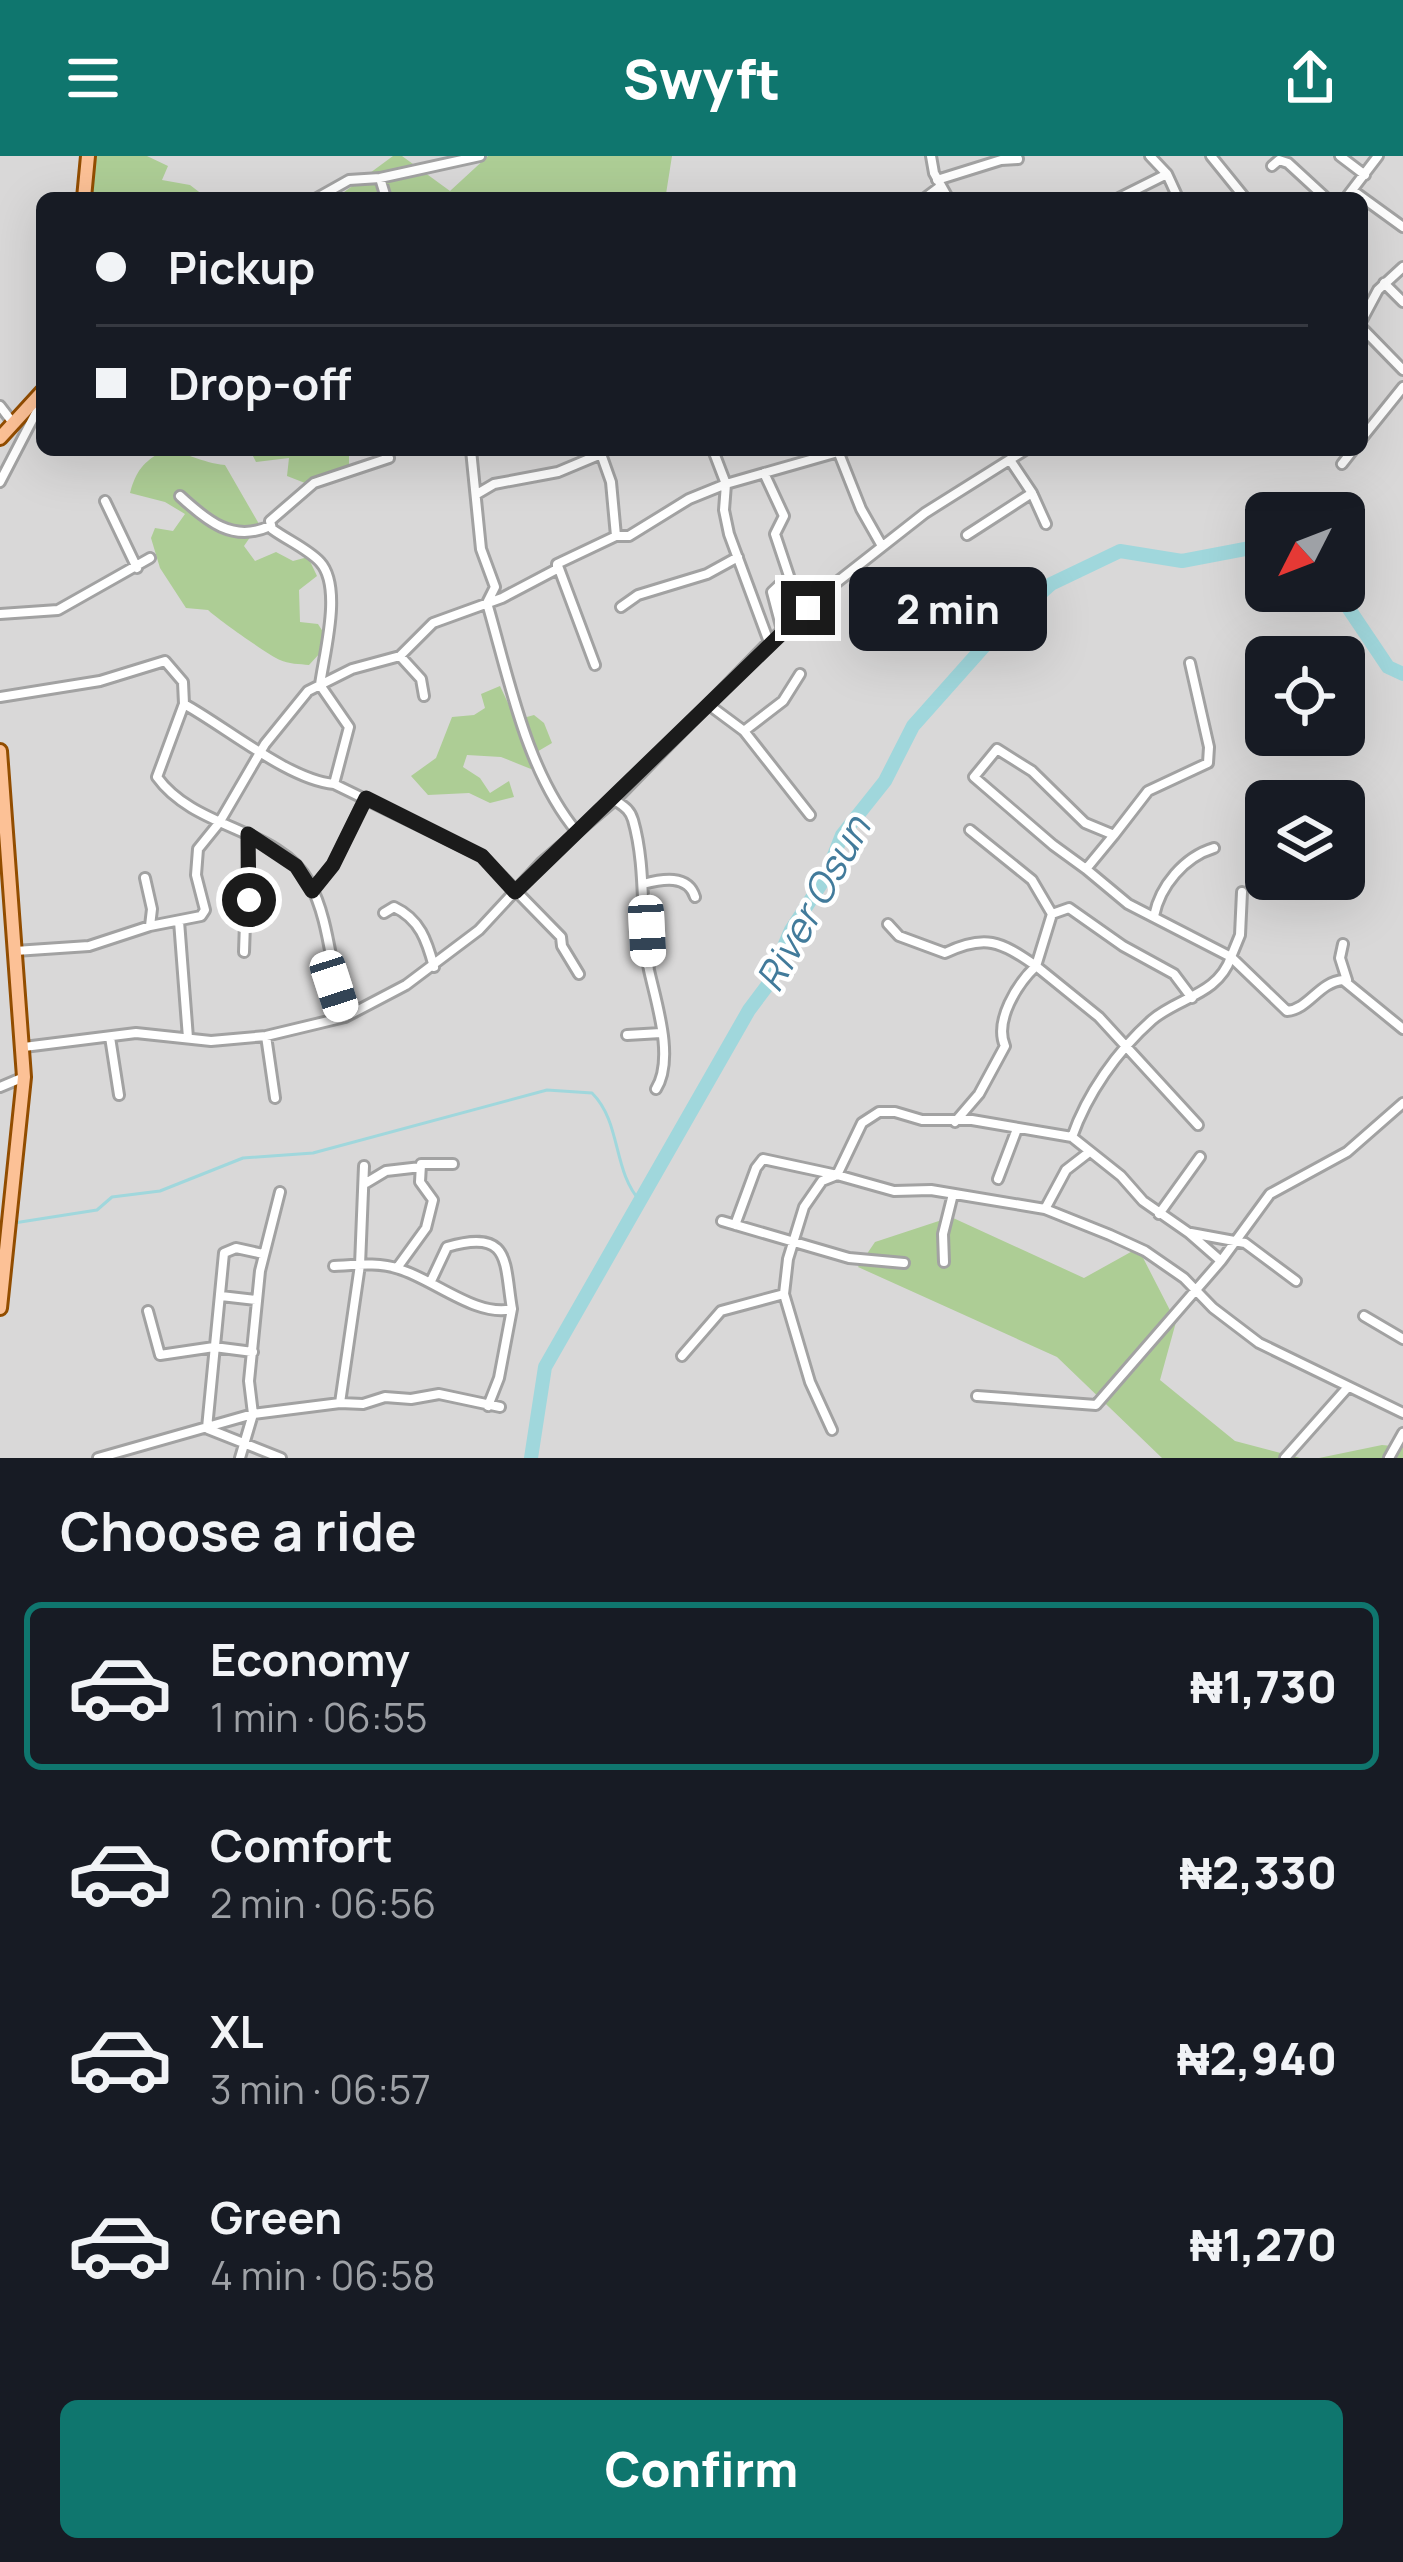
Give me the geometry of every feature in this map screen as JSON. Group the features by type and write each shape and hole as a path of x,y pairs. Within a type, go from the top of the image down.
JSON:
{"main road":[{"path":"85,192 88,156"},
{"path":"0,438 36,398"},
{"path":"0,751 7,920 15,951 24,1047 0,1308"}],"street":[{"path":"328,192 350,180 480,156"},
{"path":"931,156 944,192"},
{"path":"1150,156 1175,192"},
{"path":"1211,156 1240,192"},
{"path":"1340,156 1365,175"},
{"path":"1351,192 1378,156"},
{"path":"931,192 939,183 1000,160 1018,159"},
{"path":"1272,166 1279,160 1288,163 1319,192"},
{"path":"1132,192 1167,175"},
{"path":"380,178 384,192"},
{"path":"1368,206 1403,227"},
{"path":"1368,321 1384,283 1403,266"},
{"path":"1384,283 1403,302"},
{"path":"1368,334 1403,370"},
{"path":"1368,431 1403,387"},
{"path":"0,406 13,423"},
{"path":"0,482 36,413"},
{"path":"472,456 481,549 495,587 487,603 544,779 561,813 578,832"},
{"path":"477,494 494,484 557,472 591,456"},
{"path":"601,456 611,482 616,536"},
{"path":"714,456 726,484 724,509 738,557 769,642"},
{"path":"15,951 89,946 204,913 196,867 198,849 294,705 320,685 352,669 400,656 434,623 487,603 616,536 629,536 689,499 824,456"},
{"path":"844,456 861,509 882,546"},
{"path":"24,1047 136,1033 234,1041 266,1036 345,1017 434,967 614,800 782,630 925,513 1016,456"},
{"path":"1342,464 1348,456"},
{"path":"270,526 271,517 314,483 389,458"},
{"path":"1010,460 1046,524"},
{"path":"764,473 784,516 776,534 789,576 772,592 782,630"},
{"path":"967,535 1032,493"},
{"path":"180,496 232,533 270,526"},
{"path":"105,501 137,568"},
{"path":"270,526 320,562 332,588 320,685 349,727 334,784"},
{"path":"621,607 638,595 707,574 738,557"},
{"path":"0,614 58,610 150,558"},
{"path":"557,564 595,665"},
{"path":"400,656 421,679 424,696"},
{"path":"0,697 100,681 165,661 183,682 184,704 157,777 188,807 248,834 296,866 323,919 334,986 345,1017"},
{"path":"1086,869 1148,791 1208,764 1209,747 1190,663"},
{"path":"744,731 783,701 800,674"},
{"path":"184,704 302,776 366,798 482,856 561,937 579,974"},
{"path":"709,705 744,731 809,815"},
{"path":"1114,835 1085,823 1033,771 1001,750 975,773 977,782 1128,904 1231,957 1281,1008 1293,1012 1328,983 1348,981"},
{"path":"312,891 333,865 366,798"},
{"path":"614,800 632,817 649,968 662,1011 662,1078 656,1089"},
{"path":"955,1122 995,1068 1005,1046 1001,1036 1007,1009 1036,966 1052,914 1032,880 970,830"},
{"path":"244,952 248,834"},
{"path":"1154,916 1160,895 1174,877 1194,856 1214,848"},
{"path":"145,878 152,909 150,926"},
{"path":"643,884 680,880 692,887 695,897"},
{"path":"1222,978 1240,934 1242,892"},
{"path":"384,914 397,907 410,917 426,939 434,967"},
{"path":"1052,914 1069,908 1174,974 1192,998"},
{"path":"179,921 188,1038"},
{"path":"888,924 899,936 946,953 981,940 1021,956 1099,1016 1198,1125"},
{"path":"1343,944 1340,958 1348,981 1403,1029"},
{"path":"1072,1137 1087,1100 1126,1048 1162,1013 1222,978 1250,974"},
{"path":"627,1036 661,1033"},
{"path":"266,1036 275,1098"},
{"path":"110,1037 119,1095"},
{"path":"0,1087 24,1077"},
{"path":"977,1396 1096,1405 1221,1261 1258,1206 1282,1184 1347,1152 1403,1103"},
{"path":"832,1430 810,1382 784,1294 792,1240 807,1201 822,1181 837,1175 862,1123 872,1114 972,1120 1072,1137 1221,1261"},
{"path":"998,1179 1017,1129"},
{"path":"1045,1209 1066,1170 1088,1153"},
{"path":"1159,1214 1200,1157"},
{"path":"735,1225 763,1159 894,1192 953,1194 1045,1209 1144,1251 1259,1343 1403,1413"},
{"path":"397,1268 431,1217 434,1200 421,1185 422,1163 454,1164"},
{"path":"340,1403 360,1264 364,1166"},
{"path":"366,1183 386,1171 421,1167"},
{"path":"240,1458 253,1414 249,1381 263,1253 280,1192"},
{"path":"944,1262 943,1234 953,1194"},
{"path":"722,1221 849,1258 904,1263"},
{"path":"1190,1233 1245,1243 1296,1281"},
{"path":"431,1282 447,1247 491,1243 505,1256 512,1310 499,1378 488,1406"},
{"path":"207,1428 226,1251 263,1253"},
{"path":"334,1266 397,1268 450,1296 490,1310 512,1310"},
{"path":"682,1356 721,1311 784,1294"},
{"path":"221,1296 256,1300"},
{"path":"148,1311 160,1355 214,1347 253,1352"},
{"path":"1364,1316 1403,1339"},
{"path":"1285,1458 1348,1387"},
{"path":"98,1458 253,1414 363,1404 385,1397 439,1394 500,1407"},
{"path":"207,1428 281,1458"},
{"path":"1389,1458 1403,1433"}],"shaded area":[{"path":"0,156 1403,156 1403,1458 0,1458"}],"green space":[{"path":"89,156 147,156 168,166 162,180 190,185 199,192 87,192"},
{"path":"393,156 402,156 450,191 488,156 672,156 666,192 344,192"},
{"path":"189,456 225,465 259,524 244,546 255,561 276,552 293,561 308,557 317,576 299,590 300,622 318,624 325,635 321,652 309,665 280,660 208,610 186,608 160,568 151,538 155,528 173,531 185,514 165,502 130,493 150,459"},
{"path":"253,456 349,456 349,473 321,475 305,483 287,476 289,458 256,462"},
{"path":"500,686 516,720 534,715 544,723 552,743 535,753 531,769 501,757 467,755 463,767 480,778 490,793 509,781 514,797 490,803 469,793 428,795 411,776 436,758 452,717 474,715 485,708 481,694"},
{"path":"951,1217 1084,1278 1138,1248 1176,1322 1160,1380 1235,1441 1300,1458 1162,1458 1057,1357 858,1267 875,1242"},
{"path":"1382,1445 1403,1447 1403,1458 1319,1458"}],"waterway":[{"name":"River Osun","path":"531,1458 545,1367 767,986 791,930 825,878 842,835 885,781 913,726 994,635 1051,584 1120,551 1182,561 1245,549"},
{"name":"River Osun","path":"1351,612 1388,667 1403,674"},
{"path":"14,1223 97,1210 112,1197 160,1191 243,1158 313,1153 547,1090 592,1093 608,1118 625,1176 641,1202"}],"route":[{"path":"249,900 248,834 296,866 312,891 333,865 366,798 482,856 515,892 808,608"}]}
